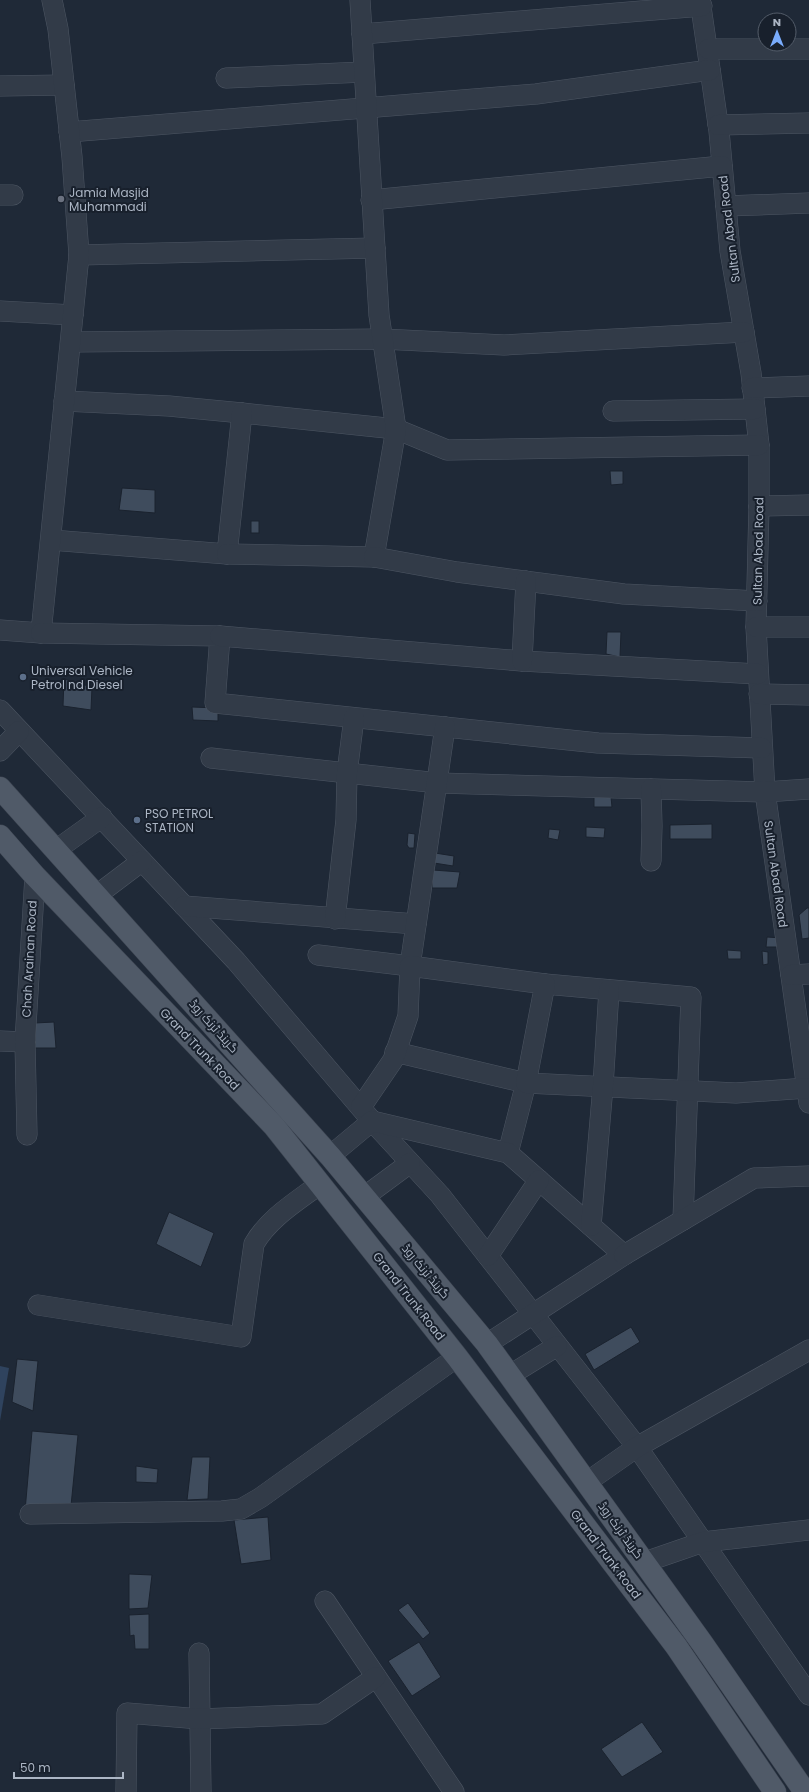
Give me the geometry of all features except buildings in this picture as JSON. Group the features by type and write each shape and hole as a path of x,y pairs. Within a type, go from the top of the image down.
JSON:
{"main road":[{"name":"گرینڈ ٹرنک روڈ","path":"0,788 330,1156 487,1344 645,1562 805,1792"},
{"name":"Grand Trunk Road","path":"0,836 35,876 274,1126 457,1357 676,1646 775,1792"},
{"path":"347,1218 366,1199"}],"street":[{"path":"41,633 79,255 69,132 58,29 52,0"},
{"path":"360,0 379,316 396,429 374,557"},
{"path":"362,34 701,3"},
{"name":"Sultan Abad Road","path":"701,3 718,125 730,252 752,373 752,388 759,445 756,627 765,792 800,975 808,1096"},
{"path":"708,49 809,48"},
{"path":"69,132 536,94 710,70"},
{"path":"226,78 364,72"},
{"path":"0,86 64,85"},
{"path":"718,125 809,123"},
{"path":"371,200 722,166"},
{"path":"726,206 809,202"},
{"path":"79,255 375,248"},
{"path":"0,311 73,315"},
{"path":"71,342 382,339 504,345 744,332"},
{"path":"752,388 809,386"},
{"path":"64,401 242,412 396,429 447,450 759,445"},
{"path":"613,411 755,409"},
{"path":"227,554 242,412"},
{"path":"759,506 809,505"},
{"path":"51,540 227,554 374,557 457,572 624,594 757,601"},
{"path":"522,661 526,581"},
{"path":"756,627 809,627"},
{"path":"0,630 41,633 220,636 522,661 758,674"},
{"path":"220,636 215,703 598,743 762,748"},
{"path":"760,694 809,695"},
{"path":"0,710 236,961 366,1114 440,1195 637,1447 809,1695"},
{"path":"336,919 346,820 347,773 354,718"},
{"path":"330,1156 366,1114 393,1060 408,1016 410,966 446,727"},
{"path":"0,751 19,731"},
{"path":"211,758 438,783 765,792 809,790"},
{"path":"650,789 652,826 650,860"},
{"path":"56,850 102,817"},
{"path":"96,895 142,860"},
{"name":"Chah Arainan Road","path":"27,1135 25,1042 35,876"},
{"path":"184,906 336,919 416,924"},
{"path":"318,955 545,984 691,997 683,1220"},
{"path":"508,1153 526,1083 545,984"},
{"path":"591,1226 603,1086 609,990"},
{"path":"0,1041 25,1042"},
{"path":"395,1052 526,1083 808,1096"},
{"path":"366,1114 508,1153 624,1255"},
{"path":"366,1199 410,1162"},
{"path":"487,1344 624,1255 754,1178 809,1176"},
{"path":"488,1256 539,1180"},
{"path":"38,1305 241,1337 254,1244 261,1232 270,1222 320,1184"},
{"path":"510,1375 558,1346"},
{"path":"587,1482 637,1447 809,1350"},
{"path":"30,1514 222,1511 241,1509 260,1498 457,1357"},
{"path":"645,1562 704,1542 809,1530"},
{"path":"325,1601 453,1792"},
{"path":"199,1653 201,1792"},
{"path":"126,1792 127,1713 200,1719 322,1714 376,1677"}],"water":[{"path":"0,1366 9,1368 0,1421"}],"place":[{"name":"Jamia Masjid Muhammadi","path":"61,199"},
{"name":"Universal Vehicle Petrol nd Diesel","path":"23,677"},
{"name":"PSO PETROL STATION","path":"137,820"}]}
